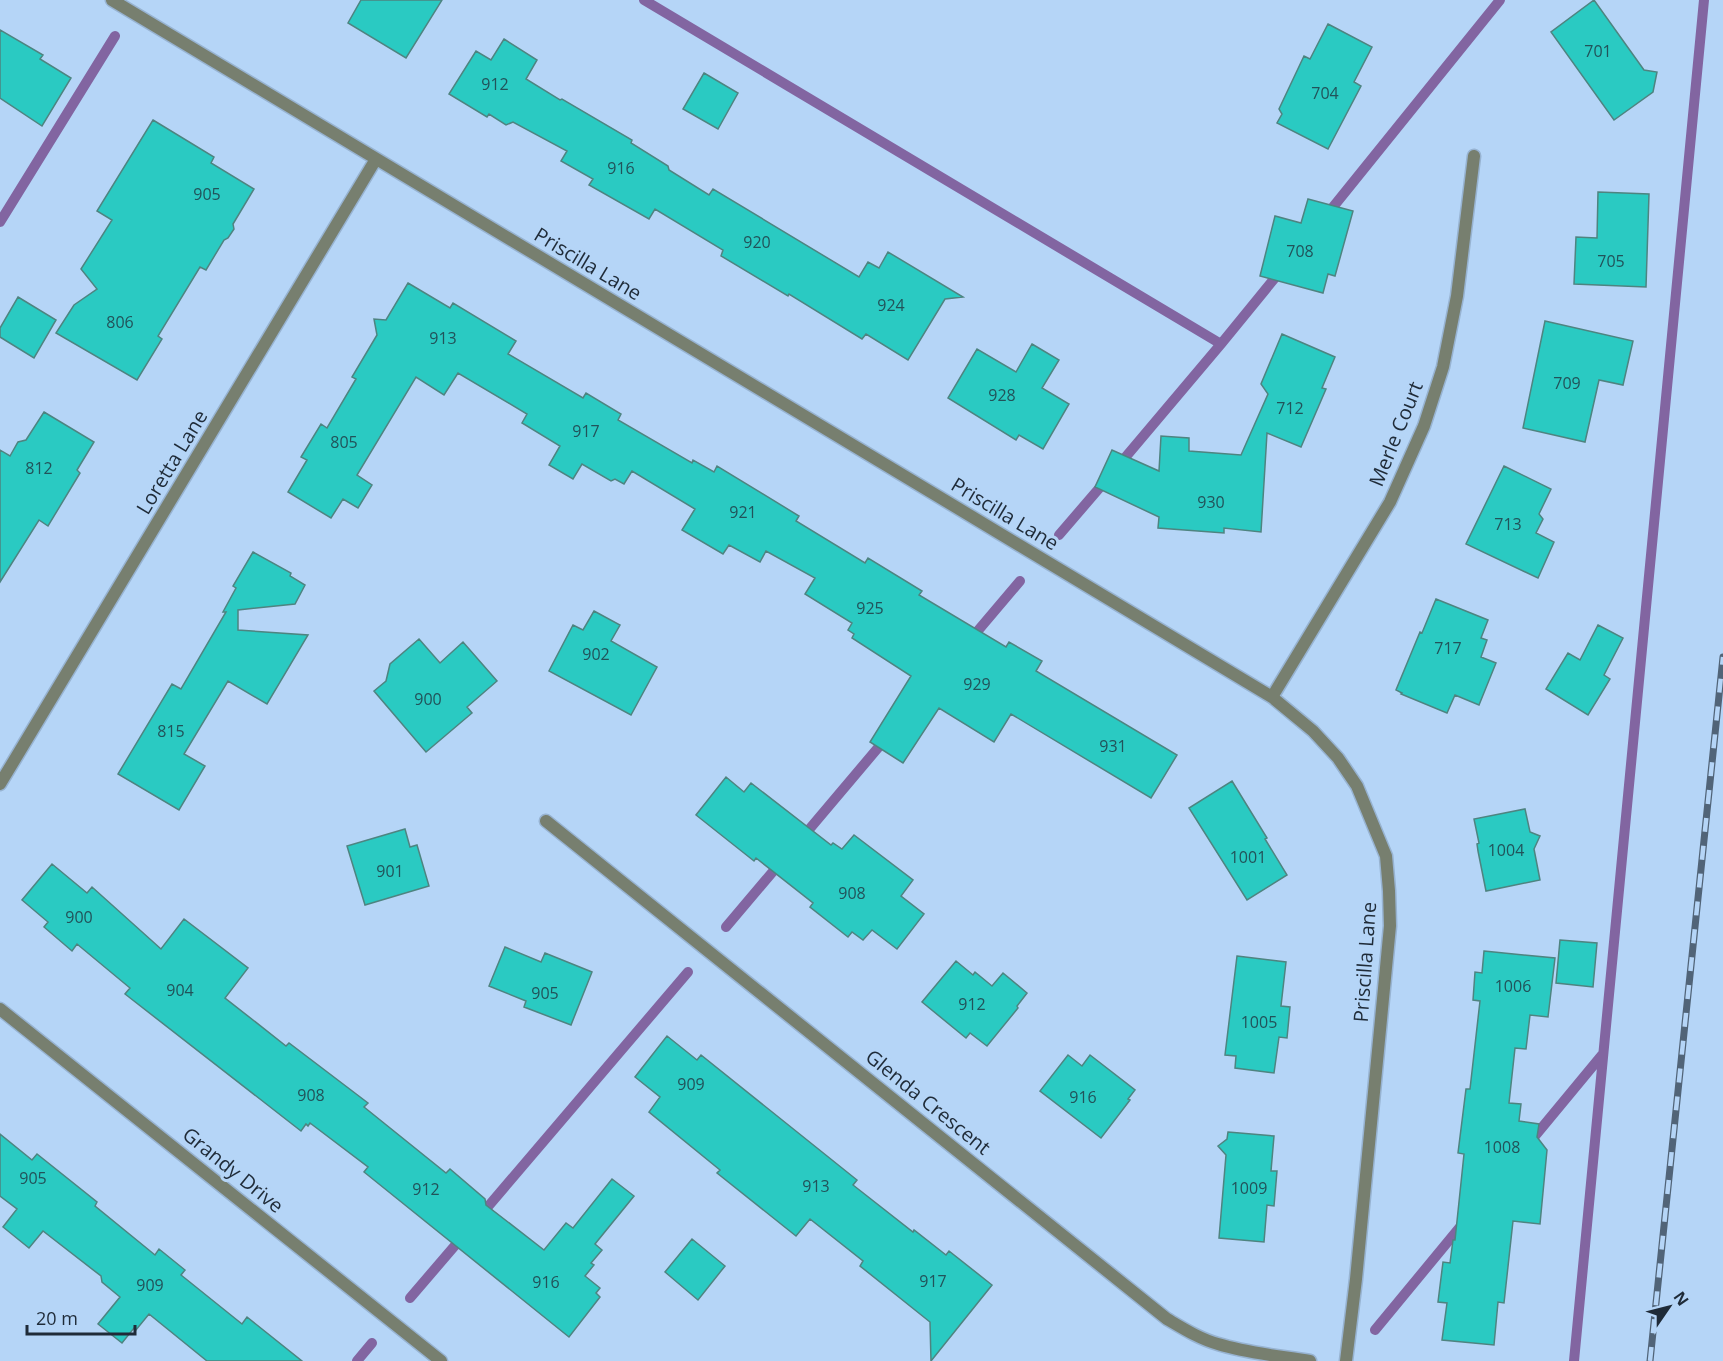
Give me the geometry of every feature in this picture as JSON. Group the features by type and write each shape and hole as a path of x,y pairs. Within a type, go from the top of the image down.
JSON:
{"street":[{"name":"Priscilla Lane","path":"112,0 1272,697 1313,731 1338,758 1357,786 1386,856 1390,926 1346,1361"},
{"name":"Merle Court","path":"1272,697 1390,502 1424,426 1443,367 1457,297 1474,156"},
{"name":"Loretta Lane","path":"0,784 376,159"},
{"name":"Glenda Crescent","path":"546,821 1167,1319 1217,1344 1245,1351 1310,1361"},
{"name":"Grandy Drive","path":"0,1009 441,1361"}],"building":[{"path":"361,0 442,0 406,58 348,23"},
{"path":"1594,0 1644,70 1657,72 1653,92 1614,120 1551,32"},
{"path":"1328,24 1372,47 1354,82 1361,86 1328,149 1277,123 1282,114 1279,109 1304,56 1310,59"},
{"path":"0,30 43,55 40,59 71,78 42,126 0,98"},
{"path":"504,39 537,60 526,79 632,140 631,143 709,195 713,189 859,277 868,262 879,268 888,252 963,297 945,299 908,360 866,334 862,339 721,256 723,250 655,209 649,219 589,185 593,179 561,161 567,151 513,122 506,125 489,114 487,117 449,94 476,51 491,60"},
{"path":"704,73 738,93 718,129 683,109"},
{"path":"153,120 214,157 211,163 254,189 233,224 234,229 224,240 206,270 200,267 158,336 162,339 137,380 56,333 74,305 97,289 81,269 112,220 97,211"},
{"path":"1598,192 1649,194 1646,287 1574,284 1576,237 1597,238"},
{"path":"1308,199 1353,211 1335,276 1328,274 1323,293 1260,276 1275,216 1301,223"},
{"path":"408,283 450,308 453,303 516,341 508,354 583,398 586,393 621,414 618,420 692,463 693,460 714,472 717,466 799,516 796,521 865,563 868,558 922,591 919,595 1006,647 1009,642 1042,661 1036,671 1177,755 1151,798 1011,714 994,742 939,708 903,763 870,742 911,676 852,638 854,634 848,630 852,623 805,594 815,578 766,551 760,562 729,545 723,554 682,530 695,509 632,471 624,484 615,479 611,481 582,464 573,479 549,465 560,446 522,423 527,414 458,373 444,395 416,377 357,475 372,485 358,508 343,499 331,518 288,492 307,460 301,457 321,424 327,428 356,379 352,377 377,335 374,319 386,320"},
{"path":"18,297 56,320 34,358 0,337 0,328"},
{"path":"1545,321 1633,341 1623,385 1599,380 1585,442 1523,428"},
{"path":"1282,334 1335,357 1322,388 1326,389 1301,447 1267,433 1261,532 1224,528 1224,533 1158,528 1159,517 1095,487 1112,450 1159,471 1161,436 1189,438 1189,451 1241,455 1268,394 1261,384"},
{"path":"1032,344 1059,360 1042,388 1069,404 1043,449 1019,435 1016,440 948,398 977,349 1016,372"},
{"path":"44,412 94,442 77,470 80,473 48,526 39,520 0,582 0,450 10,456 18,442 26,440"},
{"path":"1504,466 1551,489 1539,514 1543,519 1536,533 1554,542 1538,578 1466,544"},
{"path":"253,552 291,573 290,576 305,585 295,604 238,610 238,630 308,635 267,704 228,681 184,754 205,766 179,810 118,774 172,684 181,689 226,612 223,612 236,588 233,586"},
{"path":"1436,599 1488,620 1481,638 1487,640 1481,657 1496,663 1479,705 1455,695 1447,713 1396,690"},
{"path":"594,611 620,625 611,641 657,667 631,715 549,671 573,625 583,630"},
{"path":"1598,625 1623,638 1604,675 1610,679 1588,715 1546,689 1568,653 1580,660"},
{"path":"419,639 440,663 463,642 497,681 467,707 472,713 426,752 374,691 386,681 390,664"},
{"path":"726,777 744,792 751,783 831,845 833,843 842,849 854,835 913,880 901,896 924,914 897,949 872,930 863,940 852,932 848,937 810,907 813,903 756,858 754,861 696,815"},
{"path":"1232,781 1287,875 1247,900 1189,808"},
{"path":"1525,809 1530,832 1540,836 1534,849 1540,880 1486,891 1474,819"},
{"path":"405,829 410,847 417,845 429,886 365,905 347,846"},
{"path":"52,864 87,893 92,887 161,949 184,919 248,968 225,998 286,1046 289,1043 368,1103 364,1107 446,1173 450,1169 485,1199 486,1205 544,1250 566,1223 573,1228 612,1179 634,1196 595,1244 602,1250 591,1263 594,1265 585,1276 600,1288 596,1293 600,1297 569,1337 364,1172 368,1167 310,1123 308,1126 306,1124 301,1131 125,994 130,988 77,944 72,951 44,927 48,922 22,900"},
{"path":"1560,940 1597,943 1593,987 1556,983"},
{"path":"505,947 541,962 545,953 592,972 571,1025 524,1007 526,1001 489,986"},
{"path":"1484,951 1555,958 1548,1017 1530,1015 1526,1049 1515,1048 1509,1103 1521,1104 1519,1121 1539,1124 1537,1137 1547,1150 1540,1224 1513,1221 1504,1303 1498,1302 1494,1345 1442,1340 1447,1303 1438,1302 1443,1262 1450,1263 1453,1240 1455,1240 1464,1154 1458,1153 1466,1089 1470,1089 1480,1001 1473,1000 1475,972 1482,973"},
{"path":"1237,956 1286,962 1281,1006 1290,1007 1287,1038 1279,1037 1274,1073 1235,1068 1236,1056 1225,1055"},
{"path":"956,961 973,975 975,972 992,986 1003,973 1027,993 1017,1006 1018,1008 987,1046 970,1033 966,1038 922,1002"},
{"path":"667,1036 697,1060 701,1055 857,1180 853,1185 913,1232 914,1230 946,1255 949,1251 992,1285 931,1361 930,1322 860,1266 863,1261 810,1219 796,1236 717,1173 720,1170 649,1112 660,1097 635,1077"},
{"path":"1068,1055 1082,1066 1090,1055 1135,1090 1101,1138 1040,1091"},
{"path":"1228,1132 1274,1136 1271,1171 1277,1171 1274,1206 1267,1205 1264,1242 1219,1238 1226,1155 1218,1146 1227,1139"},
{"path":"0,1134 32,1160 37,1154 97,1202 95,1206 155,1255 159,1249 185,1270 181,1275 242,1324 247,1317 302,1361 207,1361 149,1314 122,1343 98,1324 120,1297 102,1282 101,1276 43,1231 29,1248 3,1227 17,1209 0,1196"},
{"path":"692,1239 725,1266 698,1300 665,1272"}],"waterway":[{"path":"644,0 1221,344"},
{"path":"1325,217 1500,0"},
{"path":"1574,1361 1704,0"},
{"path":"0,222 115,36"},
{"path":"1118,466 1283,268"},
{"path":"1059,535 1108,478"},
{"path":"970,640 1020,581"},
{"path":"801,839 888,736"},
{"path":"726,927 781,862"},
{"path":"480,1216 688,972"},
{"path":"1530,1142 1602,1055"},
{"path":"1375,1330 1465,1221"},
{"path":"410,1298 464,1235"},
{"path":"357,1361 372,1343"}],"railway":[{"path":"1650,1361 1723,657"}]}
